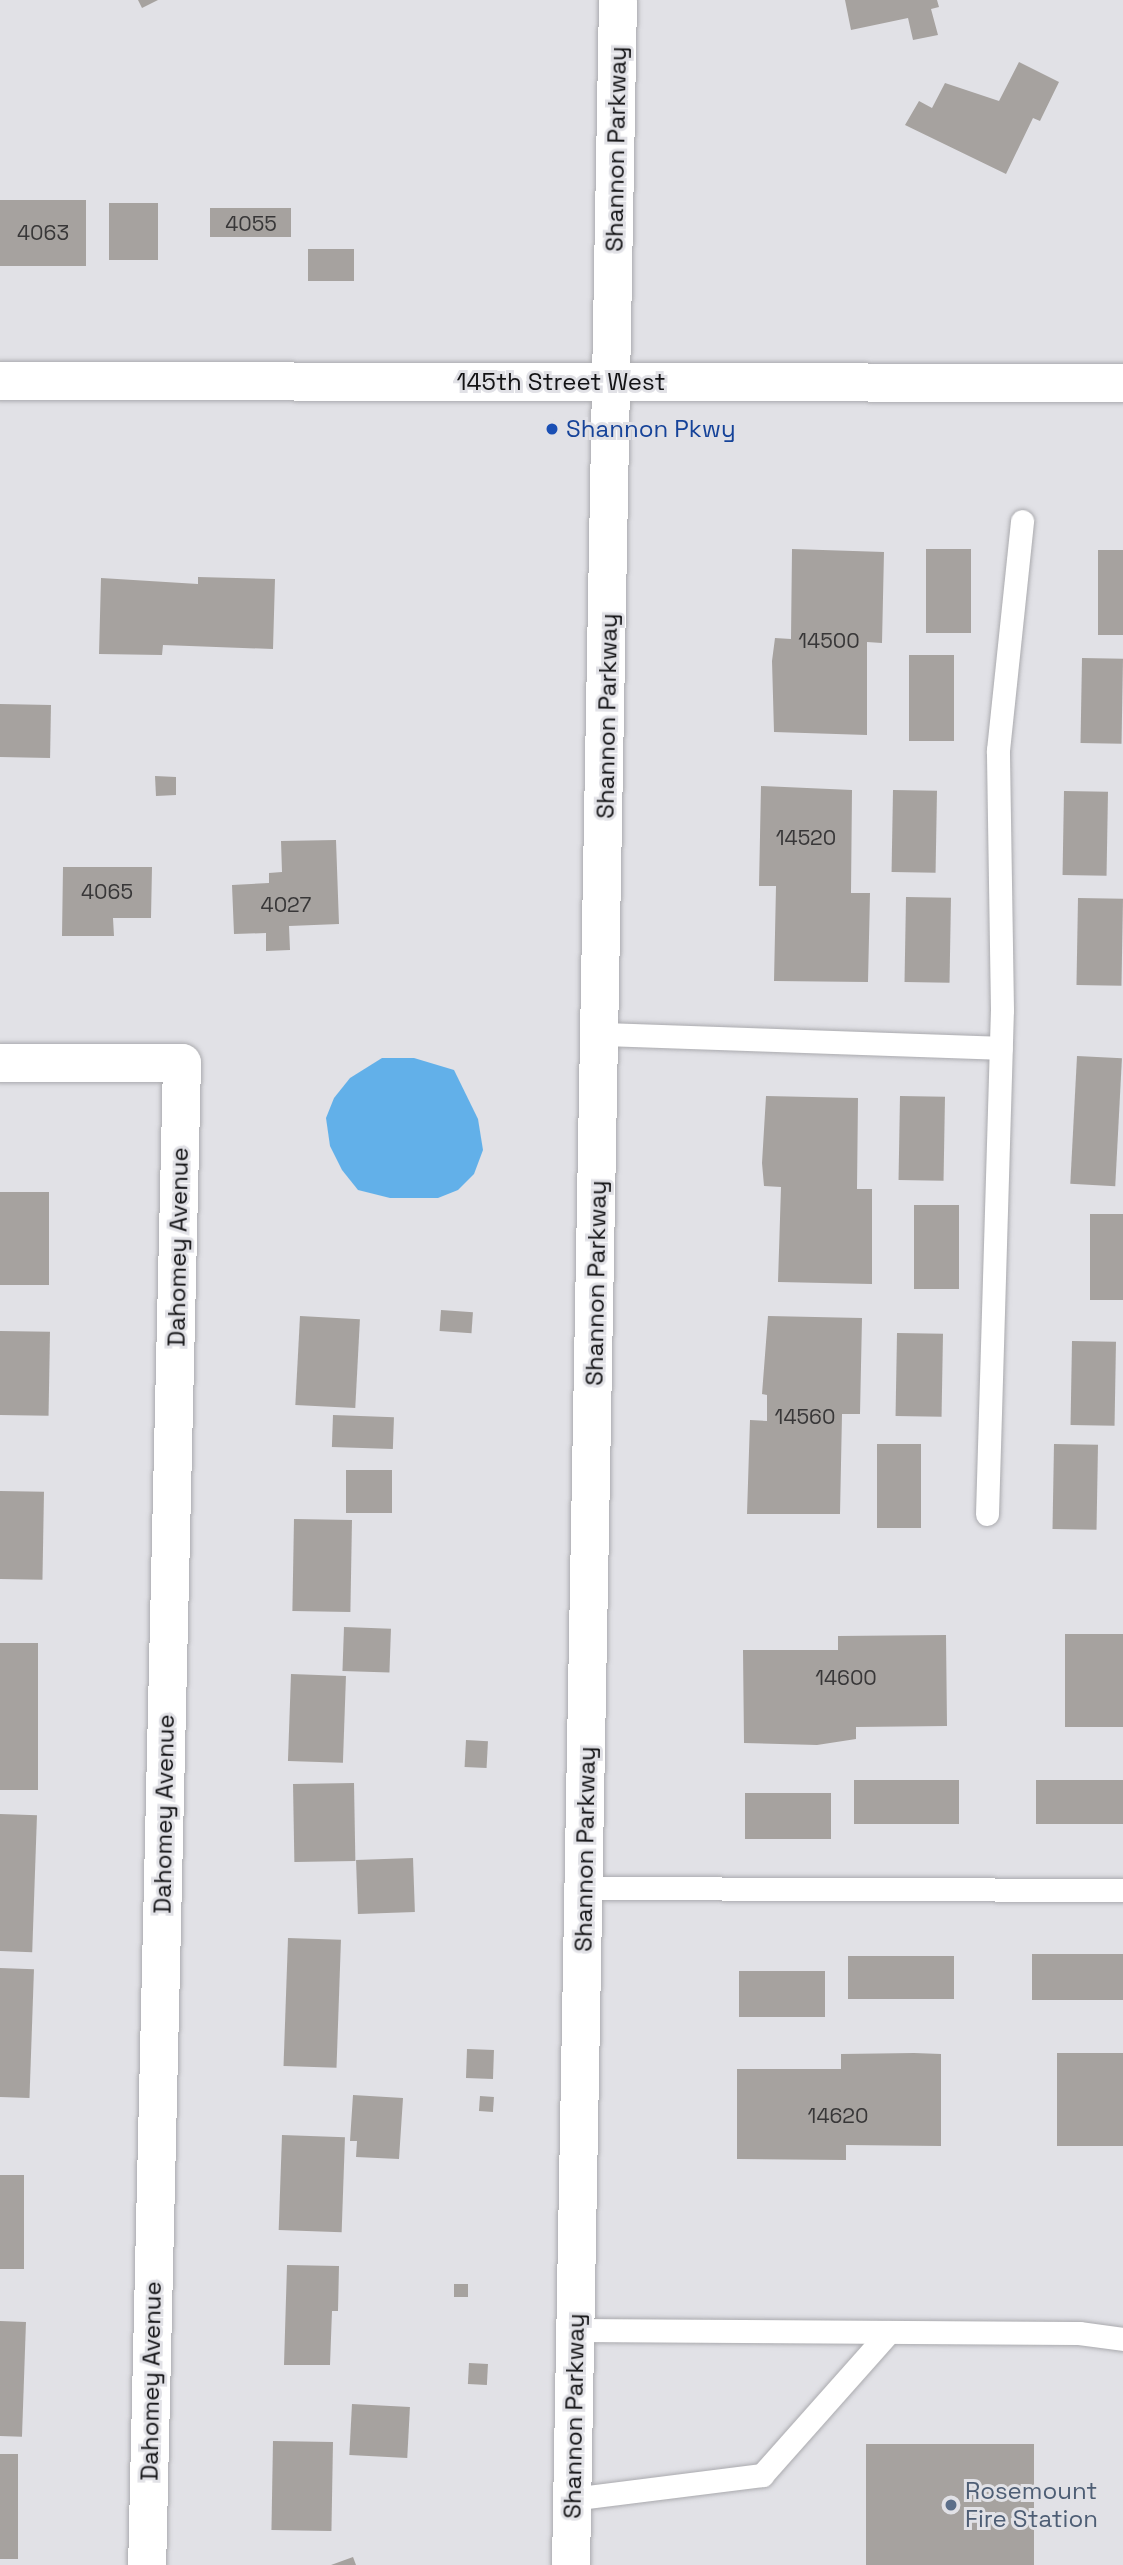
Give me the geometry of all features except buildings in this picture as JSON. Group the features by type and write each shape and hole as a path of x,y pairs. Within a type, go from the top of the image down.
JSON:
{"street":[{"name":"Shannon Parkway","path":"571,2565 618,0"},
{"name":"145th Street West","path":"0,381 1123,383"},
{"name":"Dahomey Avenue","path":"0,1063 182,1063 147,2565"}],"lane":[{"path":"988,1514 1001,1048 998,750 1022,521"},
{"path":"601,1034 1001,1048"},
{"path":"584,1888 1123,1890"},
{"path":"575,2330 1079,2333 1123,2339"},
{"path":"572,2499 762,2475 888,2333"}],"water":[{"path":"382,1058 414,1058 454,1070 478,1119 483,1150 474,1174 458,1190 438,1198 390,1198 358,1190 342,1170 330,1146 326,1118 334,1098 350,1078"}],"place":[{"name":"Shannon Pkwy","path":"552,429"},
{"name":"Rosemount Fire Station","path":"951,2505"}]}
